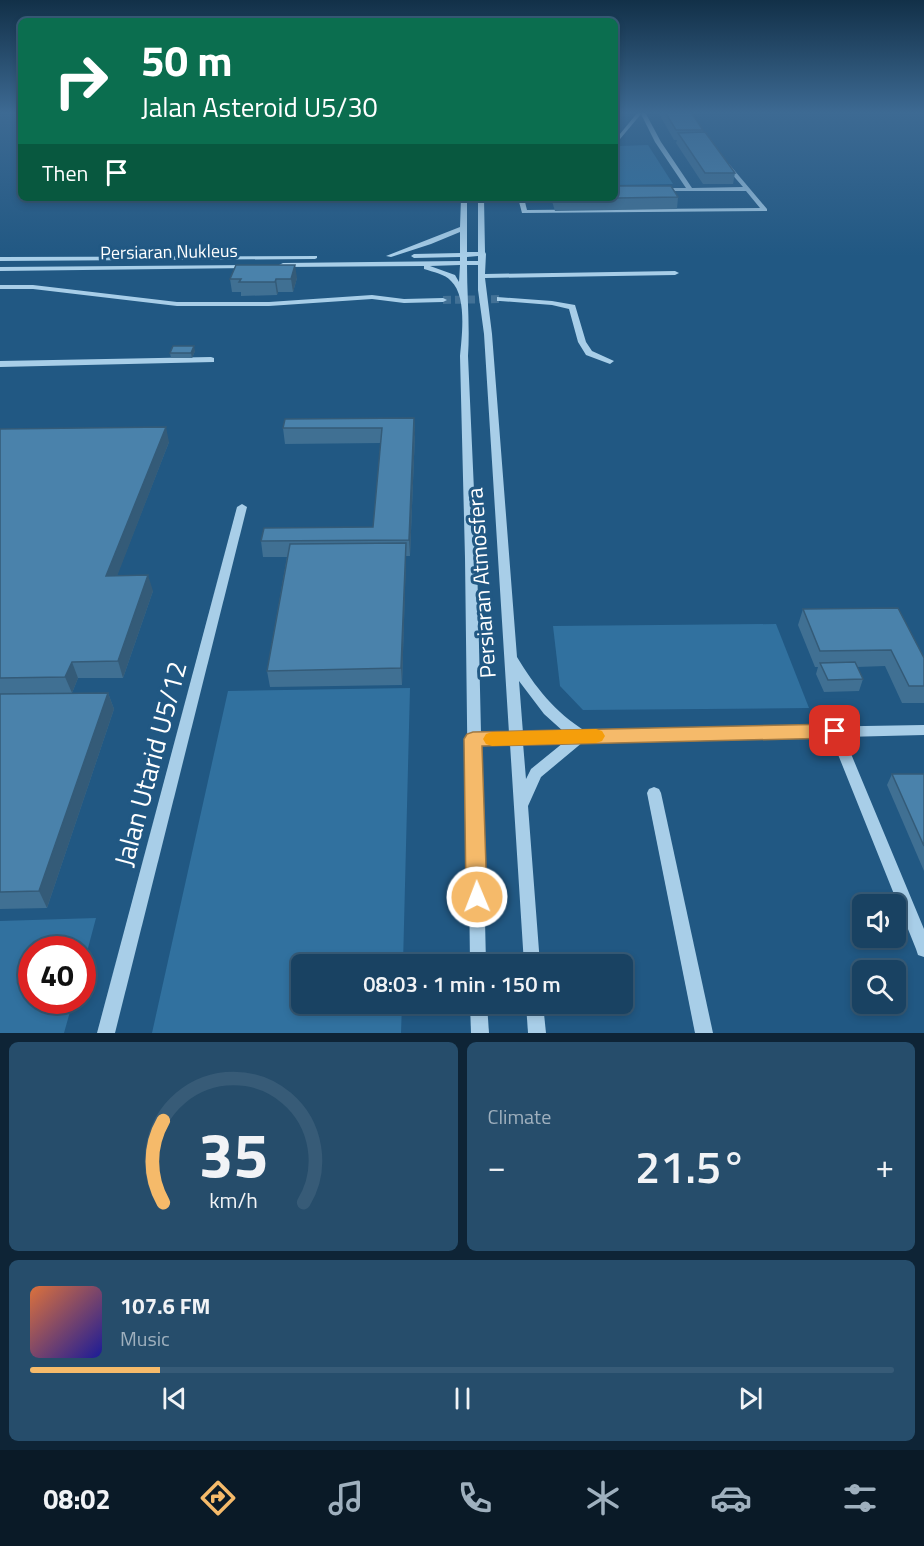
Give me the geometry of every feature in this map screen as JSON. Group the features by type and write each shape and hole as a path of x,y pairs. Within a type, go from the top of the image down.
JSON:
{"street":[{"path":"670,160 690,190"},
{"path":"522,201 524,212 765,210 724,160"},
{"path":"647,190 746,189"},
{"name":"Persiaran Atmosfera","path":"464,201 463,291 471,558 478,954"},
{"name":"Persiaran Atmosfera","path":"481,201 483,276 514,738 531,954"},
{"path":"388,260 464,228"},
{"name":"Persiaran Nukleus","path":"0,269 483,258"},
{"name":"Persiaran Nukleus","path":"0,259 388,260"},
{"path":"388,260 440,270 453,277 463,291"},
{"path":"483,276 675,273"},
{"path":"0,287 51,288 177,304 269,304 372,297 405,301 443,300"},
{"path":"500,299 572,307 582,342 589,353 610,361"},
{"path":"0,364 211,360"},
{"name":"Jalan Utarid U5/12","path":"106,1033 242,507"},
{"path":"509,654 529,688 550,715 581,736"},
{"path":"473,739 924,730"},
{"path":"835,731 924,949"},
{"path":"520,810 536,773 581,736"},
{"path":"654,792 704,1033"},
{"path":"479,1014 480,1033"},
{"path":"536,1014 537,1033"}],"shaded area":[{"path":"618,160 658,160 673,184 618,185"},
{"path":"776,624 809,708 583,710 560,686 553,626"},
{"path":"410,688 403,954 291,954 291,1014 402,1014 401,1033 152,1033 228,691"},
{"path":"96,918 91,936 18,936 18,1014 69,1014 64,1033 0,1033 0,921"}],"building":[{"path":"696,160 726,160 735,173 705,173"},
{"path":"618,186 671,186 678,197 618,198"},
{"path":"236,265 295,265 291,279 276,279 275,282 239,282 241,279 230,279"},
{"path":"173,346 194,346 191,353 170,353"},
{"path":"414,418 409,540 261,541 264,528 373,527 382,428 283,428 285,419"},
{"path":"166,427 106,576 148,575 118,661 72,662 65,677 0,678 0,429"},
{"path":"406,543 401,668 267,671 290,544"},
{"path":"898,608 924,658 924,686 909,686 891,650 820,651 803,609"},
{"path":"855,662 863,679 828,680 820,663"},
{"path":"108,693 39,891 0,892 0,694"},
{"path":"892,774 924,774 924,846"}],"tunnel":[{"path":"443,300 500,299"}],"slow traffic":[{"path":"492,739 596,736"}],"route":[{"path":"477,897 473,739 835,731"}]}
